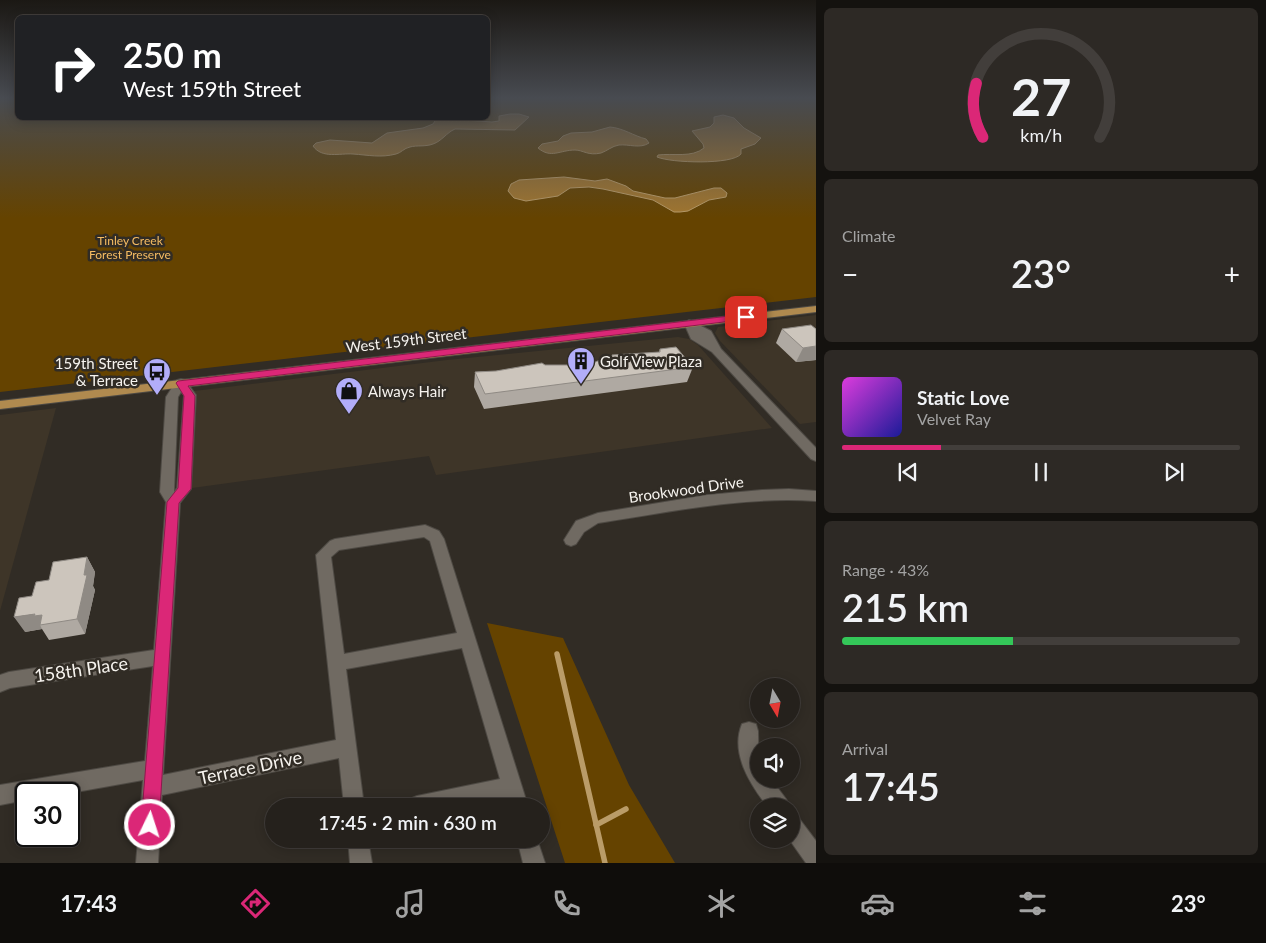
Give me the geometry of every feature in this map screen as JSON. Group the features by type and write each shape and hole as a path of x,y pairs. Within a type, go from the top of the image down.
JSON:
{"main road":[{"name":"West 159th Street","path":"0,405 816,309"}],"street":[{"path":"689,323 695,337 716,350 816,456"},
{"path":"147,863 173,502 167,492 172,397 181,383 190,396 184,489 173,502"},
{"name":"Brookwood Drive","path":"571,540 576,529 584,522 598,518 742,496 816,496"},
{"path":"353,798 323,559 326,550 335,545 425,531 434,535 468,639 516,798"},
{"path":"337,663 468,639"},
{"name":"158th Place","path":"0,684 9,680 162,657"},
{"path":"749,731 748,752 750,757"},
{"name":"Terrace Drive","path":"0,795 153,778 348,747"},
{"path":"455,798 512,786"},
{"path":"800,837 816,859"},
{"path":"359,848 361,863"},
{"path":"530,848 534,863"}],"shaded area":[{"path":"379,138 442,138 433,144 415,146 398,153 380,156 326,154 321,153 313,146 316,143 330,140 372,143"},
{"path":"561,138 644,138 649,143 638,146 614,146 596,154 575,150 547,153 538,148 542,144 558,141"},
{"path":"698,138 761,138 755,144 741,149 741,154 735,158 726,160 687,162 657,157 658,155 694,153 704,148"},
{"path":"564,177 595,181 607,179 626,186 633,191 665,198 675,198 714,188 721,188 727,193 726,197 709,200 688,211 674,212 653,200 589,187 570,188 558,196 526,201 514,198 508,191 511,184 519,180"},
{"path":"816,315 816,422 800,424 720,341 715,333 718,327"},
{"path":"678,337 689,339 698,345 772,428 436,475 429,456 192,488 194,391 447,360"},
{"path":"56,408 0,611 0,415"}],"green space":[{"name":"Tinley Creek Forest Preserve","path":"0,138 816,138 816,297 0,392"},
{"path":"487,623 563,638 629,785 675,863 565,863 550,817 550,798 544,798"}],"building":[{"path":"811,325 816,329 816,346 803,348 782,329"},
{"path":"676,347 693,367 485,394 475,372 496,371 542,363 545,365 568,365 595,362 612,355 660,352 660,349"},
{"path":"87,557 84,575 87,575 77,619 40,625 42,615 14,617 19,598 32,596 36,582 49,580 53,562"}],"waterway":[{"path":"557,654 596,825"},
{"path":"596,825 626,809"},
{"path":"596,825 605,863"}],"place":[{"name":"Golf View Plaza","path":"581,385"},
{"name":"159th Street & Terrace","path":"157,396"},
{"name":"Always Hair","path":"349,415"}],"route":[{"path":"150,825 173,502 184,489 190,396 181,383 746,317"}]}
